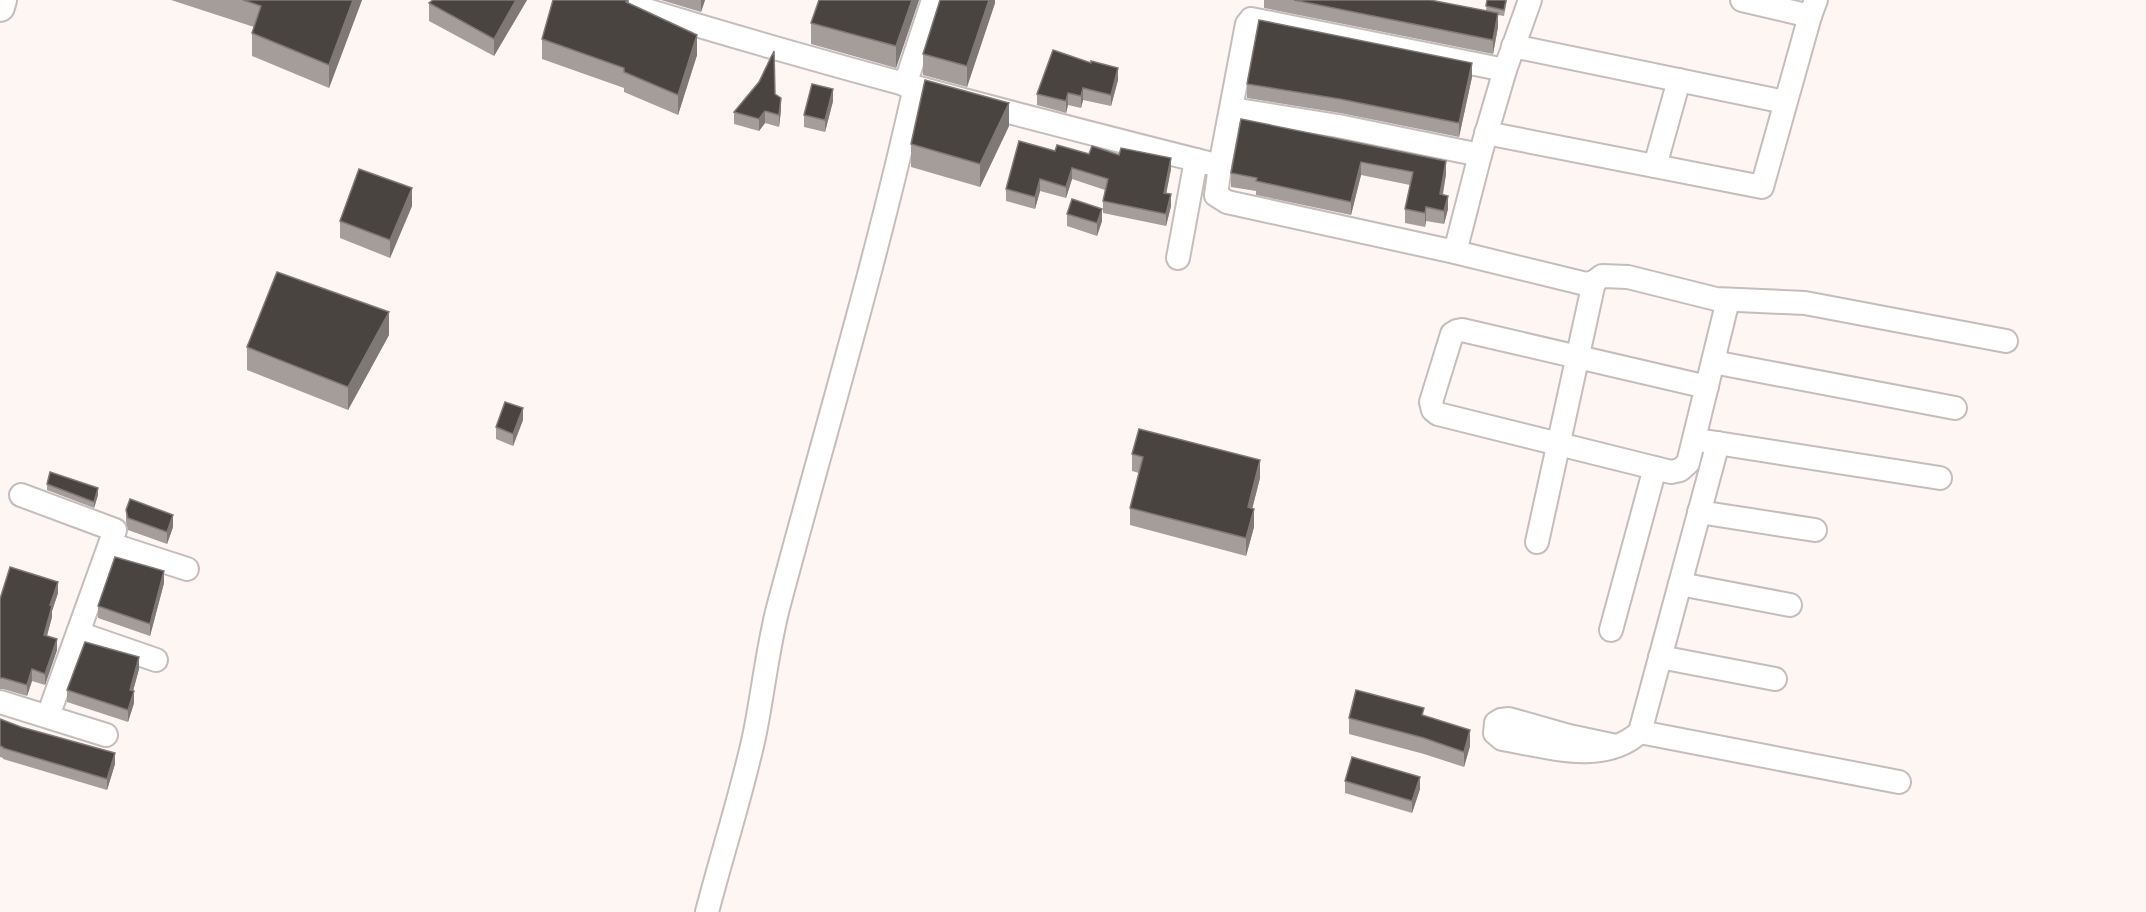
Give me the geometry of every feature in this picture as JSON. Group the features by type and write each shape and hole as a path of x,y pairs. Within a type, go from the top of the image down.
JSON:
{"main road":[{"path":"0,7 2,0"}],"street":[{"path":"614,0 764,46 910,86 1220,166"},
{"path":"707,912 754,737 775,620 895,180 910,86 933,0"},
{"path":"1455,252 1486,133 1530,0"},
{"path":"1486,133 1762,187 1813,8 1742,0"},
{"path":"1505,70 1251,19 1246,24 1216,195 1227,202 1455,252 1586,284 1602,276 1628,278 1716,299 1805,303 2006,341"},
{"path":"1513,46 1785,102"},
{"path":"1655,166 1679,80"},
{"path":"1232,109 1338,126 1480,155"},
{"path":"1178,258 1196,160"},
{"path":"1537,542 1594,282"},
{"path":"1707,387 1457,330 1452,334 1431,402 1433,410 1438,414 1671,472 1680,470 1688,463 1693,440 1707,387 1728,300"},
{"path":"1713,362 1955,408"},
{"path":"1693,440 1940,478"},
{"path":"1616,746 1640,732 1718,443"},
{"path":"1611,630 1654,468"},
{"path":"21,495 115,530 48,716"},
{"path":"1700,512 1815,530"},
{"path":"110,544 187,569"},
{"path":"1680,584 1790,605"},
{"path":"78,633 156,660"},
{"path":"1660,657 1774,679"},
{"path":"0,702 106,735"},
{"path":"1640,732 1899,782"}],"building":[{"path":"243,0 353,0 329,65 252,33 261,6"},
{"path":"433,0 516,0 494,39 429,3"},
{"path":"553,0 628,0 626,2 697,35 678,95 624,72 624,68 542,39"},
{"path":"819,0 912,0 896,46 811,23"},
{"path":"940,0 989,0 967,66 923,54"},
{"path":"1294,0 1430,0 1498,13 1493,40"},
{"path":"1487,0 1506,0 1504,10 1486,6"},
{"path":"1259,20 1472,63 1459,123 1340,99 1247,84"},
{"path":"1053,50 1091,63 1091,61 1118,68 1111,95 1083,88 1081,96 1068,93 1066,101 1037,94"},
{"path":"774,51 775,94 781,98 779,115 765,111 759,119 734,112 759,82"},
{"path":"925,80 1009,103 980,164 911,144"},
{"path":"812,84 833,89 825,120 804,115"},
{"path":"1241,119 1446,161 1440,194 1448,196 1444,211 1426,207 1425,213 1405,209 1413,172 1361,162 1351,202 1256,181 1257,178 1231,173"},
{"path":"1019,141 1055,151 1057,145 1089,154 1092,146 1119,155 1121,148 1171,158 1164,193 1171,194 1166,214 1103,201 1108,179 1072,168 1066,187 1040,179 1035,197 1006,189"},
{"path":"359,169 412,188 390,240 340,221"},
{"path":"1072,199 1102,209 1097,223 1067,214"},
{"path":"277,272 389,312 348,387 247,347"},
{"path":"505,402 523,408 513,434 496,427"},
{"path":"1139,429 1260,460 1248,507 1254,509 1246,538 1130,508 1143,457 1132,454"},
{"path":"50,472 98,488 94,502 47,484"},
{"path":"130,499 173,515 167,532 128,518 126,510"},
{"path":"115,557 164,571 150,624 98,606"},
{"path":"10,567 58,582 50,605 52,606 44,635 57,639 45,674 32,669 27,685 0,678 0,599"},
{"path":"85,642 139,657 130,690 134,691 128,710 67,690"},
{"path":"1356,690 1424,708 1422,715 1470,730 1464,752 1424,738 1349,718"},
{"path":"0,719 115,753 107,779 3,748 0,746"},
{"path":"1352,757 1420,777 1412,801 1345,781"}]}
